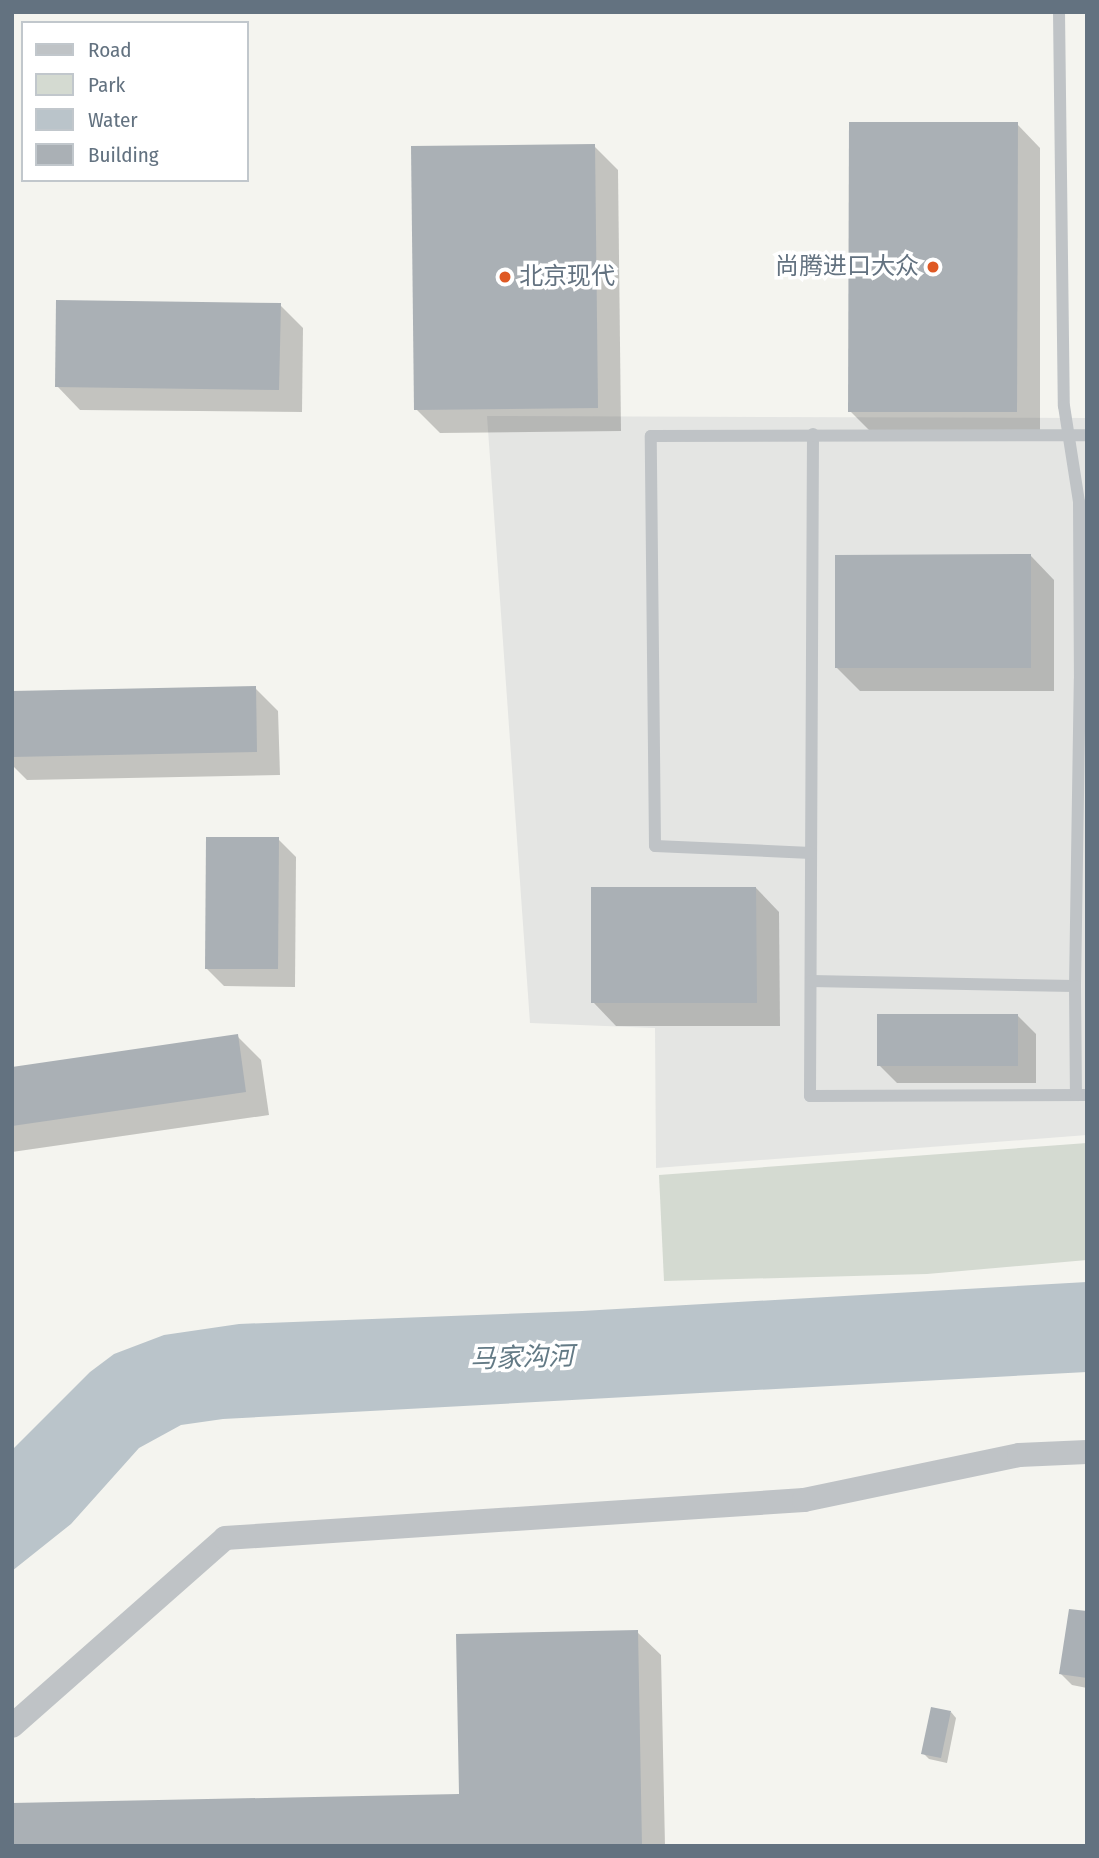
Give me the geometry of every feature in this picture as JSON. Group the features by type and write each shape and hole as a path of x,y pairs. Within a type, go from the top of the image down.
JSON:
{"street":[{"path":"12,1726 225,1538 804,1500 1019,1455 1087,1452"}],"lane":[{"path":"813,434 810,1096 1081,1095 1074,986 1083,679 1079,502 1064,406 1059,12"},
{"path":"811,853 655,846 651,436 1087,435"},
{"path":"811,981 1074,986"}],"shaded area":[{"path":"487,416 1087,418 1087,1135 656,1168 655,1028 530,1023"}],"green space":[{"path":"1087,1143 1087,1260 927,1274 664,1281 659,1175"}],"water":[{"name":"马家沟河","path":"1087,1282 1087,1372 223,1419 181,1425 139,1448 71,1524 12,1571 12,1450 90,1372 114,1354 164,1335 239,1324 582,1311"}],"building":[{"name":"尚腾进口大众","path":"849,122 1018,122 1017,412 848,412"},
{"name":"北京现代","path":"595,144 598,408 414,410 411,146"},
{"path":"56,300 281,303 279,390 55,387"},
{"path":"1031,554 1031,668 835,668 835,555"},
{"path":"256,686 257,752 12,757 12,691"},
{"path":"206,837 279,837 278,969 205,969"},
{"path":"591,887 756,887 757,1003 591,1003"},
{"path":"877,1014 1018,1014 1018,1066 877,1066"},
{"path":"238,1034 246,1092 12,1126 12,1067"},
{"path":"1069,1609 1087,1611 1087,1678 1059,1674"},
{"path":"638,1630 642,1846 12,1846 12,1803 459,1794 456,1634"},
{"path":"931,1707 951,1711 941,1758 921,1754"}],"place":[{"name":"尚腾进口大众","path":"933,267"},
{"name":"北京现代","path":"505,277"}]}
